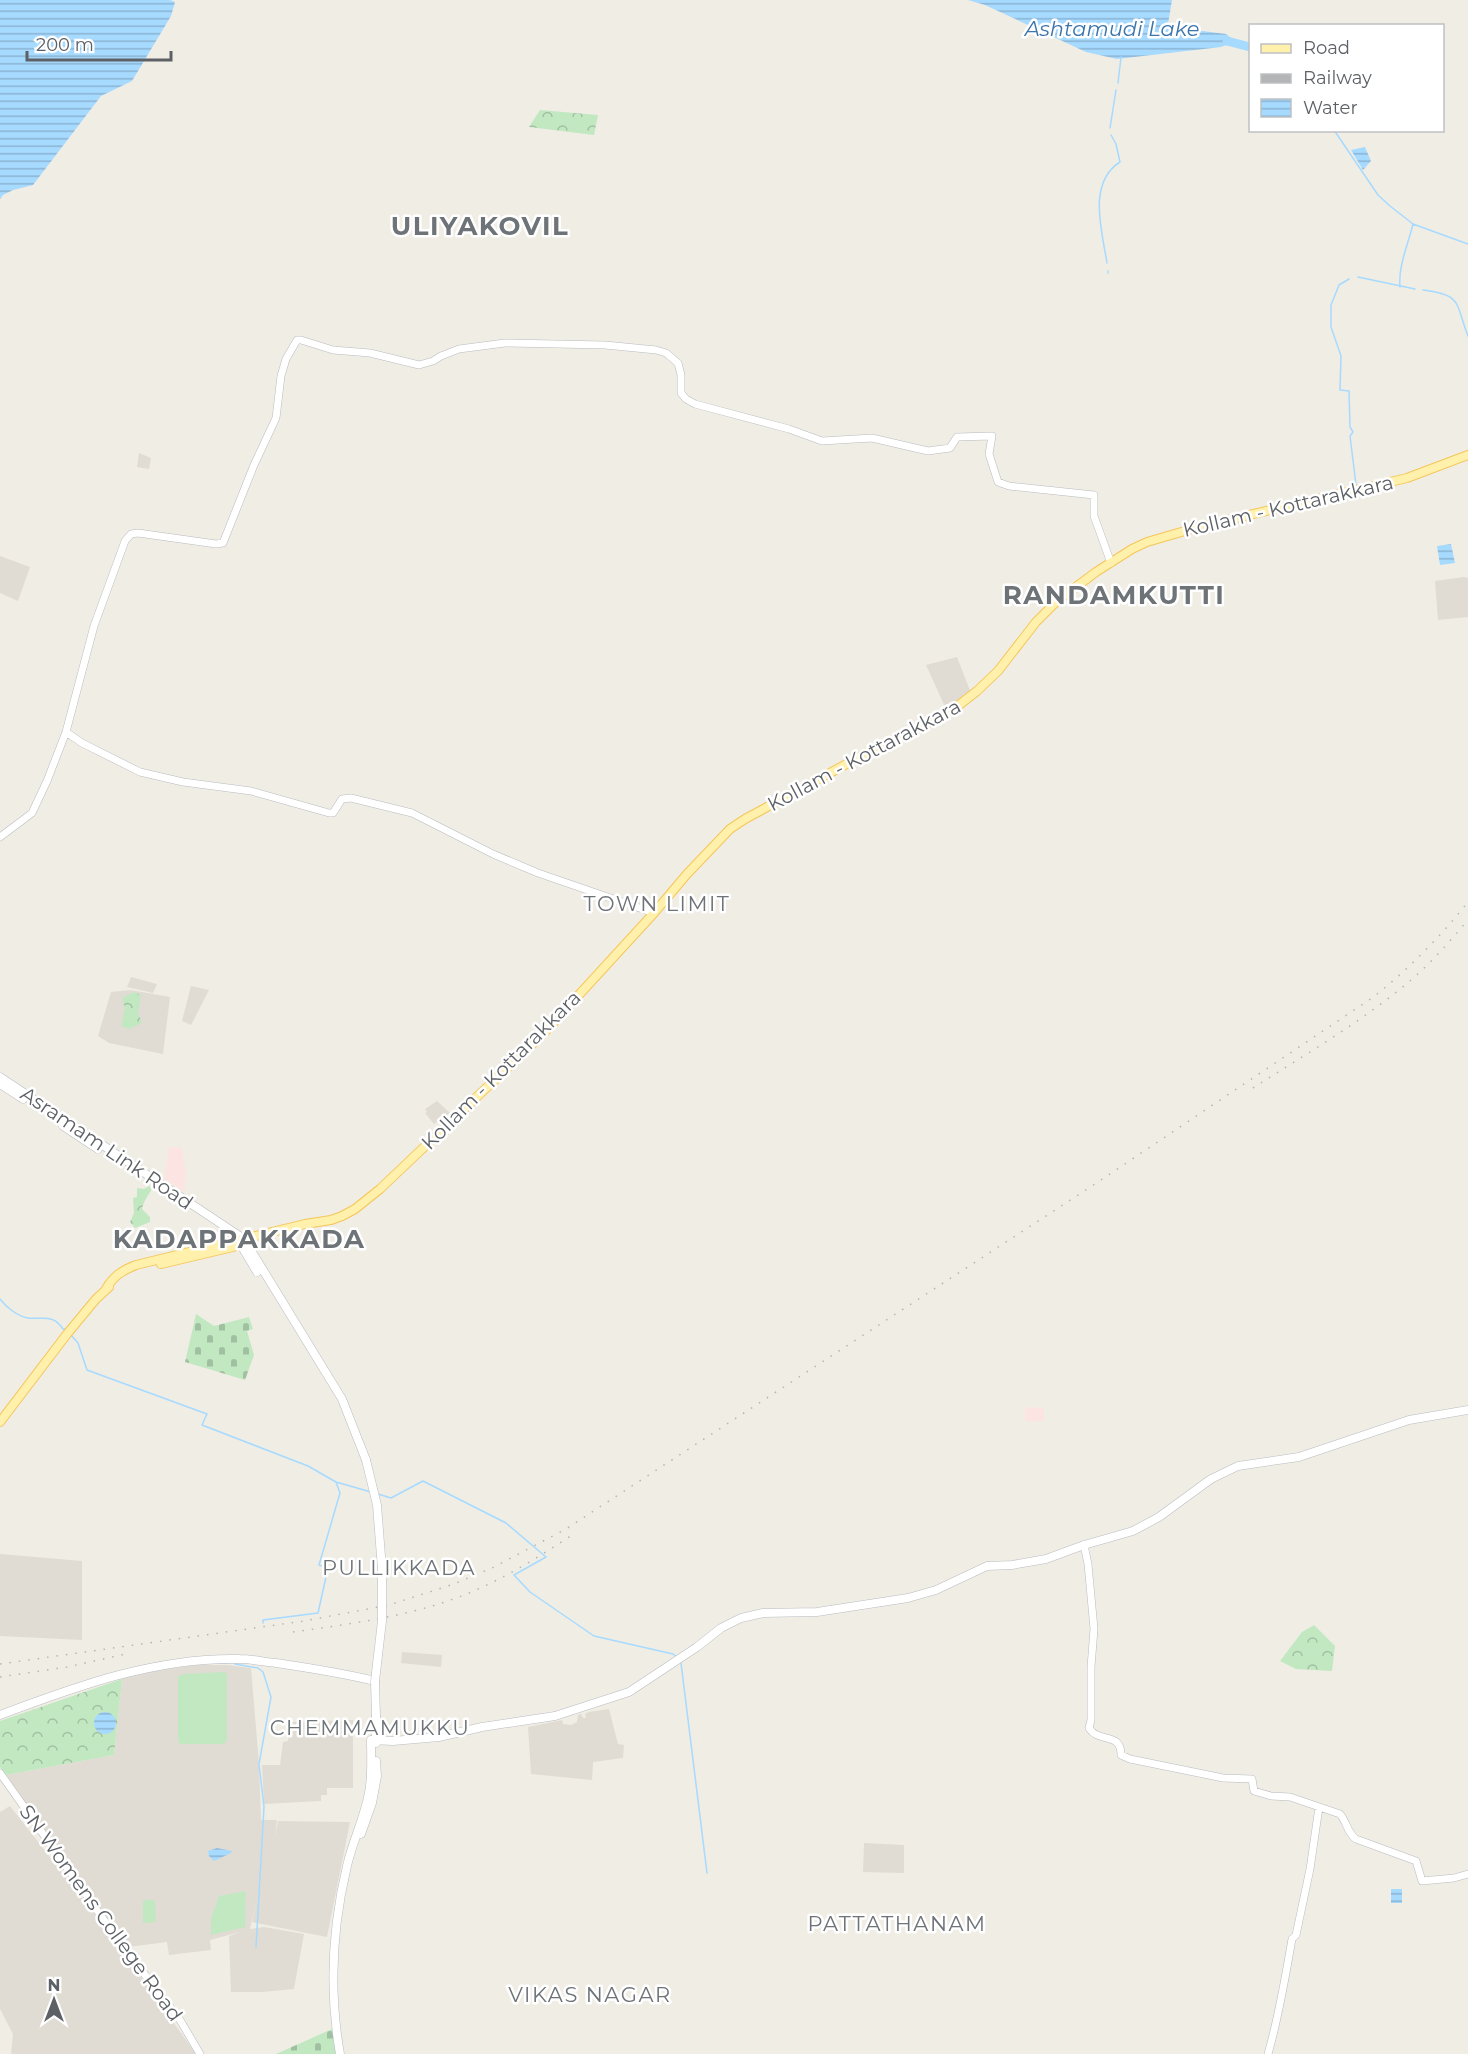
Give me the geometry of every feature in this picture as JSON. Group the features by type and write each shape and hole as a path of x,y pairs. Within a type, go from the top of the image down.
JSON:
{"main road":[{"name":"Kollam - Kottarakkara","path":"0,1422 67,1334 106,1289 111,1280 119,1274 136,1265 242,1242 331,1220 349,1213 380,1189 543,1034 687,874 737,824 865,754 923,726 977,691 998,671 1036,622 1057,601 1111,563 1139,546 1162,537 1407,478 1468,455"},
{"name":"Asramam Link Road","path":"0,1077 242,1242"},
{"name":"Asramam Link Road","path":"0,1084 242,1242"},
{"path":"242,1242 323,1364 342,1399 366,1460 377,1505 382,1569 382,1621 375,1681 376,1717 370,1787 347,1865 335,1934 333,1986 340,2054"},
{"path":"374,1740 439,1737 482,1727 555,1716 629,1692 697,1647 721,1628 741,1618 763,1613 817,1612 908,1598 936,1590 987,1566 1046,1559 1140,1528 1159,1517 1210,1479 1238,1466 1299,1457 1409,1420 1468,1410"},
{"path":"0,1715 82,1685 174,1663 241,1659 328,1670 375,1681"},
{"path":"345,2054 337,2004 340,1928 349,1877 372,1803 377,1776 374,1740"}],"street":[{"path":"0,837 27,817 35,807 57,757 66,732 94,626 125,541 131,534 138,534 223,543 254,465 276,418 281,376 286,358 297,340 333,350 370,353 419,365 433,362 459,349 506,343 604,345 656,350 666,353 678,363 681,393 695,404 777,426 822,441 872,438 934,451 950,448 957,437 992,436 989,454 998,482 1009,486 1094,495 1094,516 1111,563"},
{"path":"66,732 82,743 140,772 166,779 250,791 329,813 333,813 342,799 351,798 412,813 538,873 654,913"},
{"path":"1084,1545 1094,1629 1090,1666 1091,1720 1089,1728 1092,1733 1118,1743 1121,1747 1121,1755 1130,1759 1223,1778 1252,1779 1254,1791 1260,1794 1290,1797 1340,1814 1351,1835 1356,1839 1416,1861 1422,1881 1454,1878 1468,1874"},
{"name":"SN Womens College Road","path":"0,1773 118,1940 180,2020 200,2054"},
{"path":"1268,2054 1281,2009 1292,1940 1296,1935 1310,1869 1319,1807"}],"shaded area":[{"path":"139,453 151,458 149,469 137,467"},
{"path":"0,556 30,567 18,601 0,593"},
{"path":"1468,578 1468,617 1438,620 1435,581"},
{"path":"957,657 971,693 946,709 926,665"},
{"path":"131,977 157,984 153,993 127,987"},
{"path":"191,986 209,990 191,1025 182,1021"},
{"path":"131,990 170,997 163,1054 109,1043 98,1036 111,992"},
{"path":"437,1101 450,1113 434,1124 425,1113 427,1112 425,1109"},
{"path":"169,1147 182,1148 186,1173 185,1192 164,1179"},
{"path":"1025,1407 1044,1408 1044,1421 1025,1421"},
{"path":"0,1554 82,1561 82,1640 0,1636"},
{"path":"402,1652 442,1655 441,1667 401,1663"},
{"path":"198,1665 251,1668 261,1820 277,1820 275,1837 278,1821 350,1822 327,1937 252,1922 258,1892 250,1929 264,1927 304,1934 294,1989 231,1992 229,1936 240,1932 210,1940 211,1950 169,1955 167,1942 128,1947 6,1775 114,1755 122,1679 153,1671"},
{"path":"609,1709 618,1744 624,1745 623,1758 593,1762 592,1780 531,1774 528,1727 562,1720 563,1724 571,1725 577,1722 578,1715 581,1714 583,1718 586,1718 585,1714 589,1712"},
{"path":"353,1720 353,1788 327,1788 327,1795 321,1795 321,1801 264,1804 262,1765 280,1765 283,1742 288,1741 290,1722"},
{"path":"10,1806 107,1930 196,2054 11,2054 13,2034 0,2009 0,1812"},
{"path":"864,1843 904,1845 904,1873 863,1872"}],"green space":[{"path":"540,110 598,115 594,135 529,127"},
{"path":"134,992 141,995 138,1013 142,1023 129,1029 121,1026 125,1008 122,998"},
{"path":"149,1186 152,1189 142,1209 150,1217 150,1222 135,1228 130,1222 134,1213 133,1198 137,1197 137,1188 144,1189"},
{"path":"196,1314 214,1326 249,1317 253,1329 247,1331 254,1355 245,1380 185,1362"},
{"path":"1314,1625 1335,1646 1332,1671 1296,1669 1280,1661 1302,1632"},
{"path":"224,1672 227,1674 227,1740 224,1744 180,1744 178,1740 178,1676"},
{"path":"122,1679 114,1755 6,1775 0,1767 0,1721"},
{"path":"246,1891 245,1927 211,1935 211,1918 219,1896"},
{"path":"143,1900 155,1900 156,1922 143,1923"},
{"path":"332,2029 337,2054 276,2054"}],"water":[{"path":"0,0 170,0 175,2 171,16 132,81 101,96 33,185 13,190 0,199"},
{"name":"Ashtamudi Lake","path":"968,0 1172,0 1168,24 1226,34 1236,42 1221,47 1117,59 1086,52 985,5"},
{"path":"1365,147 1371,161 1363,170 1351,150"},
{"path":"1451,544 1455,563 1440,565 1437,546"},
{"path":"105,1712 113,1715 116,1723 113,1731 105,1734 97,1731 94,1723 97,1715"},
{"path":"217,1848 232,1851 214,1861 208,1851"},
{"path":"1391,1889 1402,1889 1402,1903 1391,1903"}],"waterway":[{"path":"1227,41 1249,47"},
{"path":"1118,83 1121,57"},
{"path":"1110,128 1116,90"},
{"path":"1335,132 1378,195 1390,206 1413,224 1468,244"},
{"path":"1107,263 1100,223 1100,195 1103,182 1120,162 1116,144 1111,135"},
{"path":"1400,287 1402,263 1413,224"},
{"path":"1358,277 1415,289"},
{"path":"1349,279 1339,285 1331,305 1331,327 1341,356 1340,390 1349,391 1350,427 1353,432 1350,436 1356,485"},
{"path":"1423,290 1445,295 1456,302 1468,336"},
{"path":"0,1299 20,1315 28,1318 51,1319 66,1329"},
{"path":"71,1335 78,1343 87,1370 207,1414 202,1425 308,1466 336,1482 371,1492"},
{"path":"378,1494 391,1498 423,1481 506,1523 546,1557 514,1575 530,1592 594,1636 673,1654 677,1657"},
{"path":"263,1623 263,1620 318,1613 328,1568 319,1565 340,1493 336,1482"},
{"path":"219,1663 227,1663"},
{"path":"681,1663 707,1873"},
{"path":"235,1664 258,1668 263,1672 271,1697 259,1764 264,1807 256,1947"}],"railway":[{"path":"0,1664 304,1621 389,1605 454,1584 492,1568 566,1529 1098,1182 1372,998 1423,953 1468,902"},
{"path":"1253,1088 1334,1037 1393,995 1426,966 1468,920"},
{"path":"293,1632 398,1615 459,1597 505,1576 575,1533"},
{"path":"0,1677 67,1667 130,1653"}],"district":[{"name":"ULIYAKOVIL","path":"480,226"},
{"name":"RANDAMKUTTI","path":"1114,595"},
{"name":"TOWN LIMIT","path":"657,903"},
{"name":"KADAPPAKKADA","path":"239,1239"},
{"name":"PULLIKKADA","path":"399,1567"},
{"name":"CHEMMAMUKKU","path":"370,1727"},
{"name":"PATTATHANAM","path":"897,1923"},
{"name":"VIKAS NAGAR","path":"590,1994"}]}
